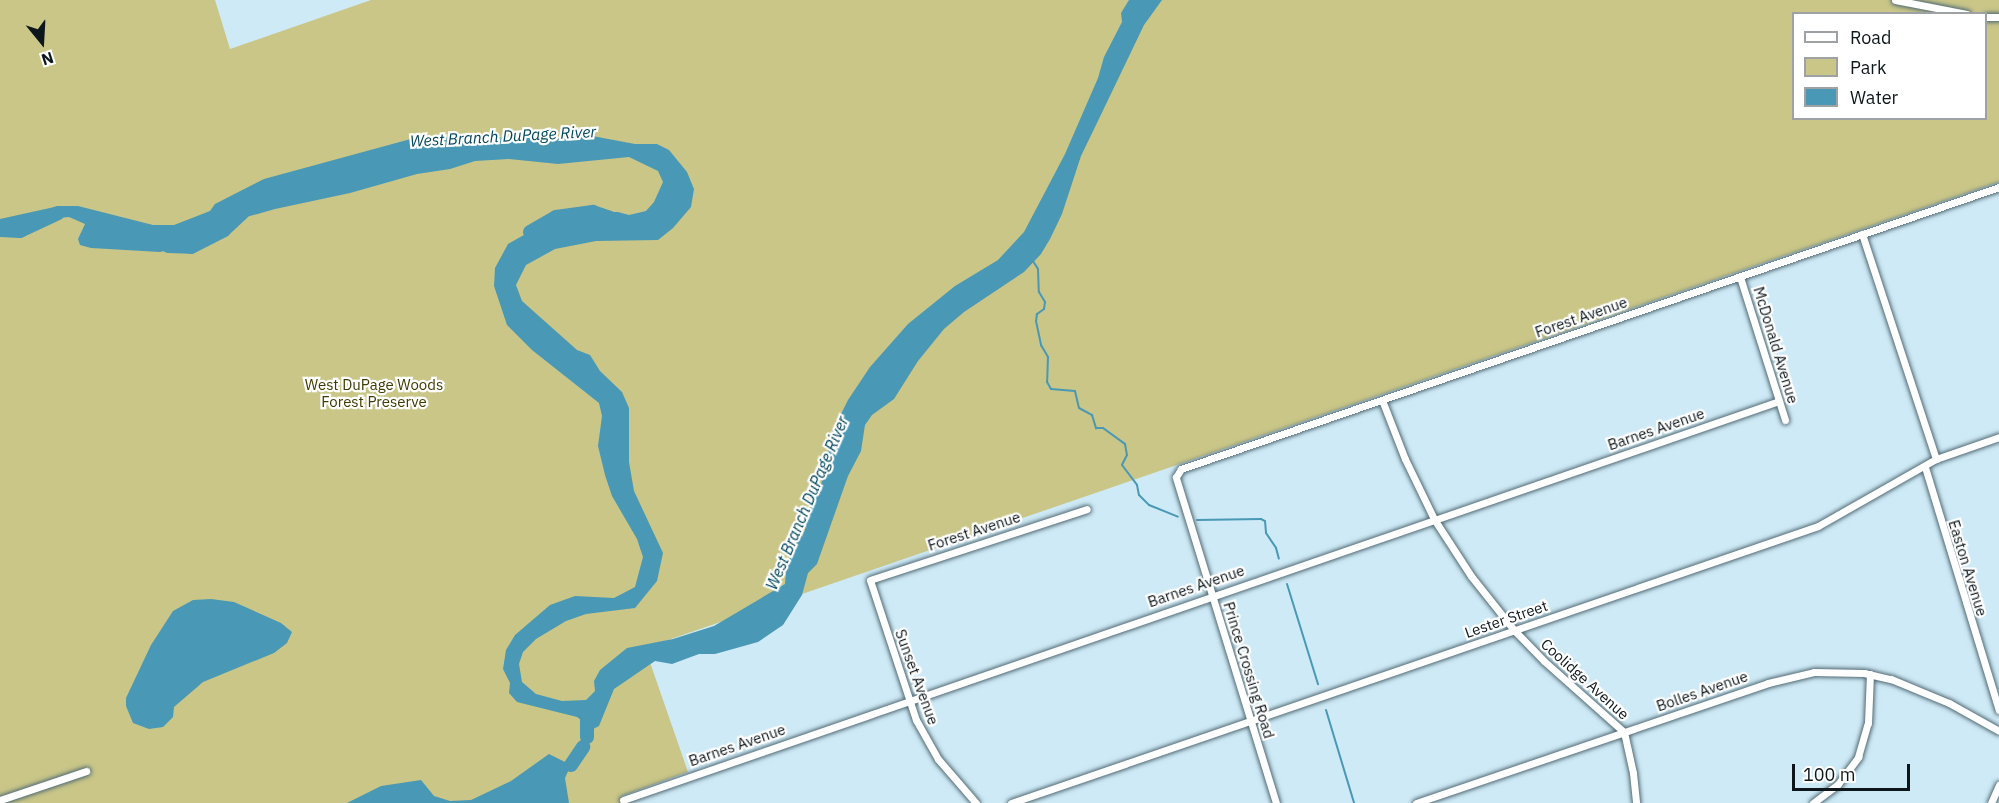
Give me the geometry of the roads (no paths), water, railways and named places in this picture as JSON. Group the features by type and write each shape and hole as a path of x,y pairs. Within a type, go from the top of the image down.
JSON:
{"street":[{"path":"1895,0 1957,12"},
{"name":"Forest Avenue","path":"1176,477 1181,469 1191,464 1999,187"},
{"path":"1862,234 1936,459"},
{"name":"McDonald Avenue","path":"1740,277 1785,420"},
{"name":"Coolidge Avenue","path":"1382,400 1405,459 1434,519 1471,576 1514,630 1566,682 1624,732 1634,774 1636,803"},
{"name":"Barnes Avenue","path":"623,800 909,699 1779,401"},
{"name":"Lester Street","path":"1011,803 1818,526 1936,459 1999,437"},
{"name":"Easton Avenue","path":"1925,467 1999,711"},
{"name":"Prince Crossing Road","path":"1176,477 1276,803"},
{"name":"Forest Avenue","path":"870,580 1087,509"},
{"name":"Sunset Avenue","path":"870,580 916,720 938,759 976,803"},
{"name":"Bolles Avenue","path":"1416,803 1786,677 1828,671 1867,673 1925,691 1999,731"},
{"path":"1813,803 1844,777 1858,757 1869,712 1867,673"},
{"path":"0,800 86,771"},
{"path":"1991,803 1999,785"}],"water":[{"path":"1129,0 1162,0 1144,25 1081,156 1062,214 1050,239 1041,254 1024,272 964,312 944,329 918,361 894,399 872,415 865,425 861,451 848,476 817,564 808,573 802,595 783,625 758,642 715,654 699,654 672,664 655,661 614,689 599,726 593,729 577,717 517,702 509,693 510,683 503,669 506,650 515,635 550,605 575,596 614,598 635,587 643,557 637,539 612,496 605,475 598,446 602,416 599,403 532,350 507,325 494,286 495,268 508,244 545,223 595,212 618,212 629,215 646,211 654,202 663,182 658,171 629,157 558,164 509,159 475,161 450,169 417,174 350,193 243,218 189,245 160,252 91,248 80,245 78,239 85,224 69,217 47,219 0,232 0,219 59,206 78,206 153,225 174,225 210,211 215,204 264,179 418,137 563,138 587,135 635,144 657,144 669,150 687,172 694,189 691,207 673,228 658,240 596,241 555,249 526,265 516,285 522,301 577,350 590,355 600,371 622,392 629,408 629,462 634,491 663,553 657,581 635,608 586,614 566,621 536,639 523,652 519,664 522,682 536,694 562,701 586,700 595,691 594,681 600,670 627,648 673,639 714,626 785,584 793,548 805,530 806,517 823,479 832,432 848,400 870,367 908,324 955,286 998,260 1024,232 1065,154 1098,78 1104,57 1122,22 1121,13"},
{"path":"211,599 234,602 281,623 292,632 287,643 274,653 203,682 174,707 173,717 163,727 149,729 133,723 126,706 126,698 151,645 173,611 193,600"},
{"path":"549,754 571,765 565,778 569,803 347,803 381,786 421,780 434,796 450,801 471,800 511,781"}],"waterway":[{"name":"West Branch DuPage River","path":"530,232 556,217 593,212 610,218"},
{"name":"West Branch DuPage River","path":"0,230 20,231 58,213"},
{"name":"West Branch DuPage River","path":"168,246 191,247 224,230 242,213"},
{"path":"1033,261 1038,269 1039,292 1045,302 1044,309 1037,314 1036,321 1041,345 1048,357 1047,382 1051,389 1075,391 1079,408 1092,415 1096,428 1103,428 1125,444 1127,455 1122,465 1137,485 1139,495 1149,505 1178,517"},
{"path":"1197,520 1261,519 1265,521 1266,533 1276,548 1279,559"},
{"path":"1287,584 1318,684"},
{"path":"1326,710 1354,803"},
{"path":"587,712 587,737"},
{"path":"571,765 583,747"}],"park label":[{"name":"West DuPage Woods Forest Preserve","path":"374,392"}]}
